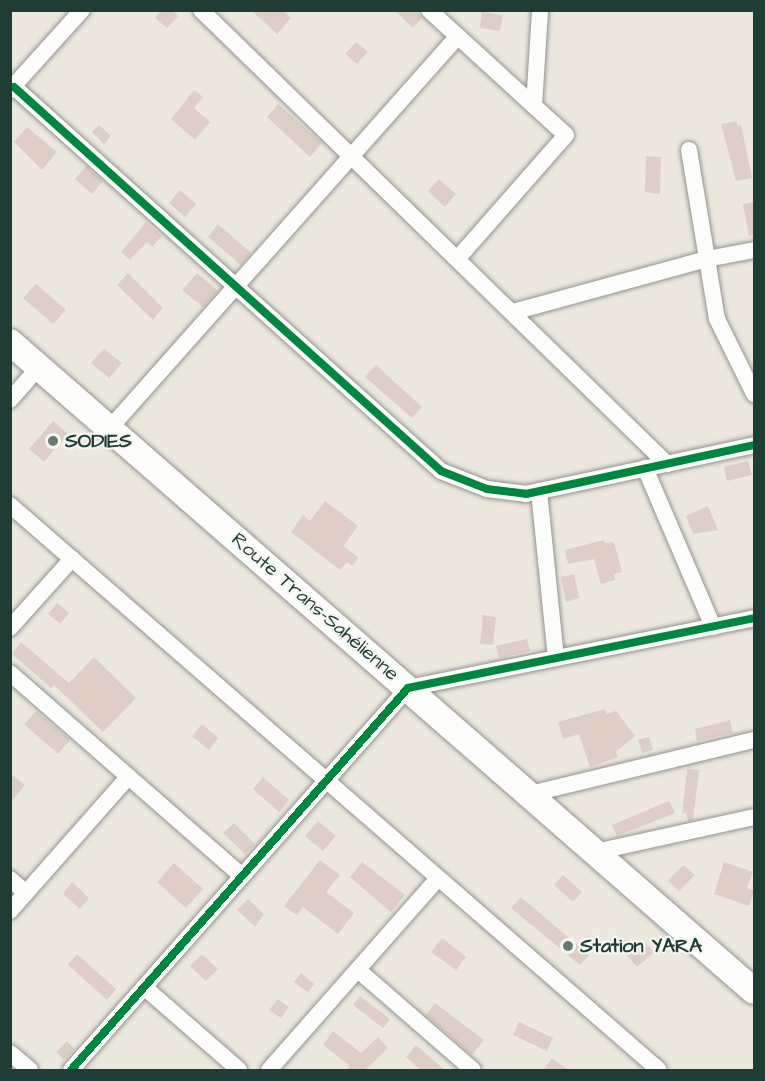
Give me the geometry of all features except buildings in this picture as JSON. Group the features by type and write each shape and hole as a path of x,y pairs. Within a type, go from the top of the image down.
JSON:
{"highway":[{"name":"Route Trans-Sahélienne","path":"10,342 754,990"}],"street":[{"path":"82,10 12,88 441,471 487,489 526,494 754,444"},
{"path":"201,10 667,464"},
{"path":"429,10 566,135 458,258"},
{"path":"534,106 540,10"},
{"path":"110,428 458,36"},
{"path":"689,150 717,319 754,394"},
{"path":"513,312 707,259 754,250"},
{"path":"10,400 39,367"},
{"path":"645,468 713,627"},
{"path":"539,491 556,658"},
{"path":"10,505 659,1071"},
{"path":"10,628 72,559"},
{"path":"71,1071 408,688 754,618"},
{"path":"10,673 242,876"},
{"path":"530,794 754,740"},
{"path":"10,911 128,777"},
{"path":"595,852 754,817"},
{"path":"269,1071 438,878"},
{"path":"10,879 26,892"},
{"path":"358,970 473,1071"},
{"path":"144,987 239,1071"},
{"path":"10,1053 30,1071"}],"cycle path":[{"path":"14,87 441,471 487,489 526,494 754,445"},
{"path":"71,1070 408,688 754,618"}],"place":[{"name":"SODIES","path":"53,441"},
{"name":"Station YARA","path":"568,946"}]}
